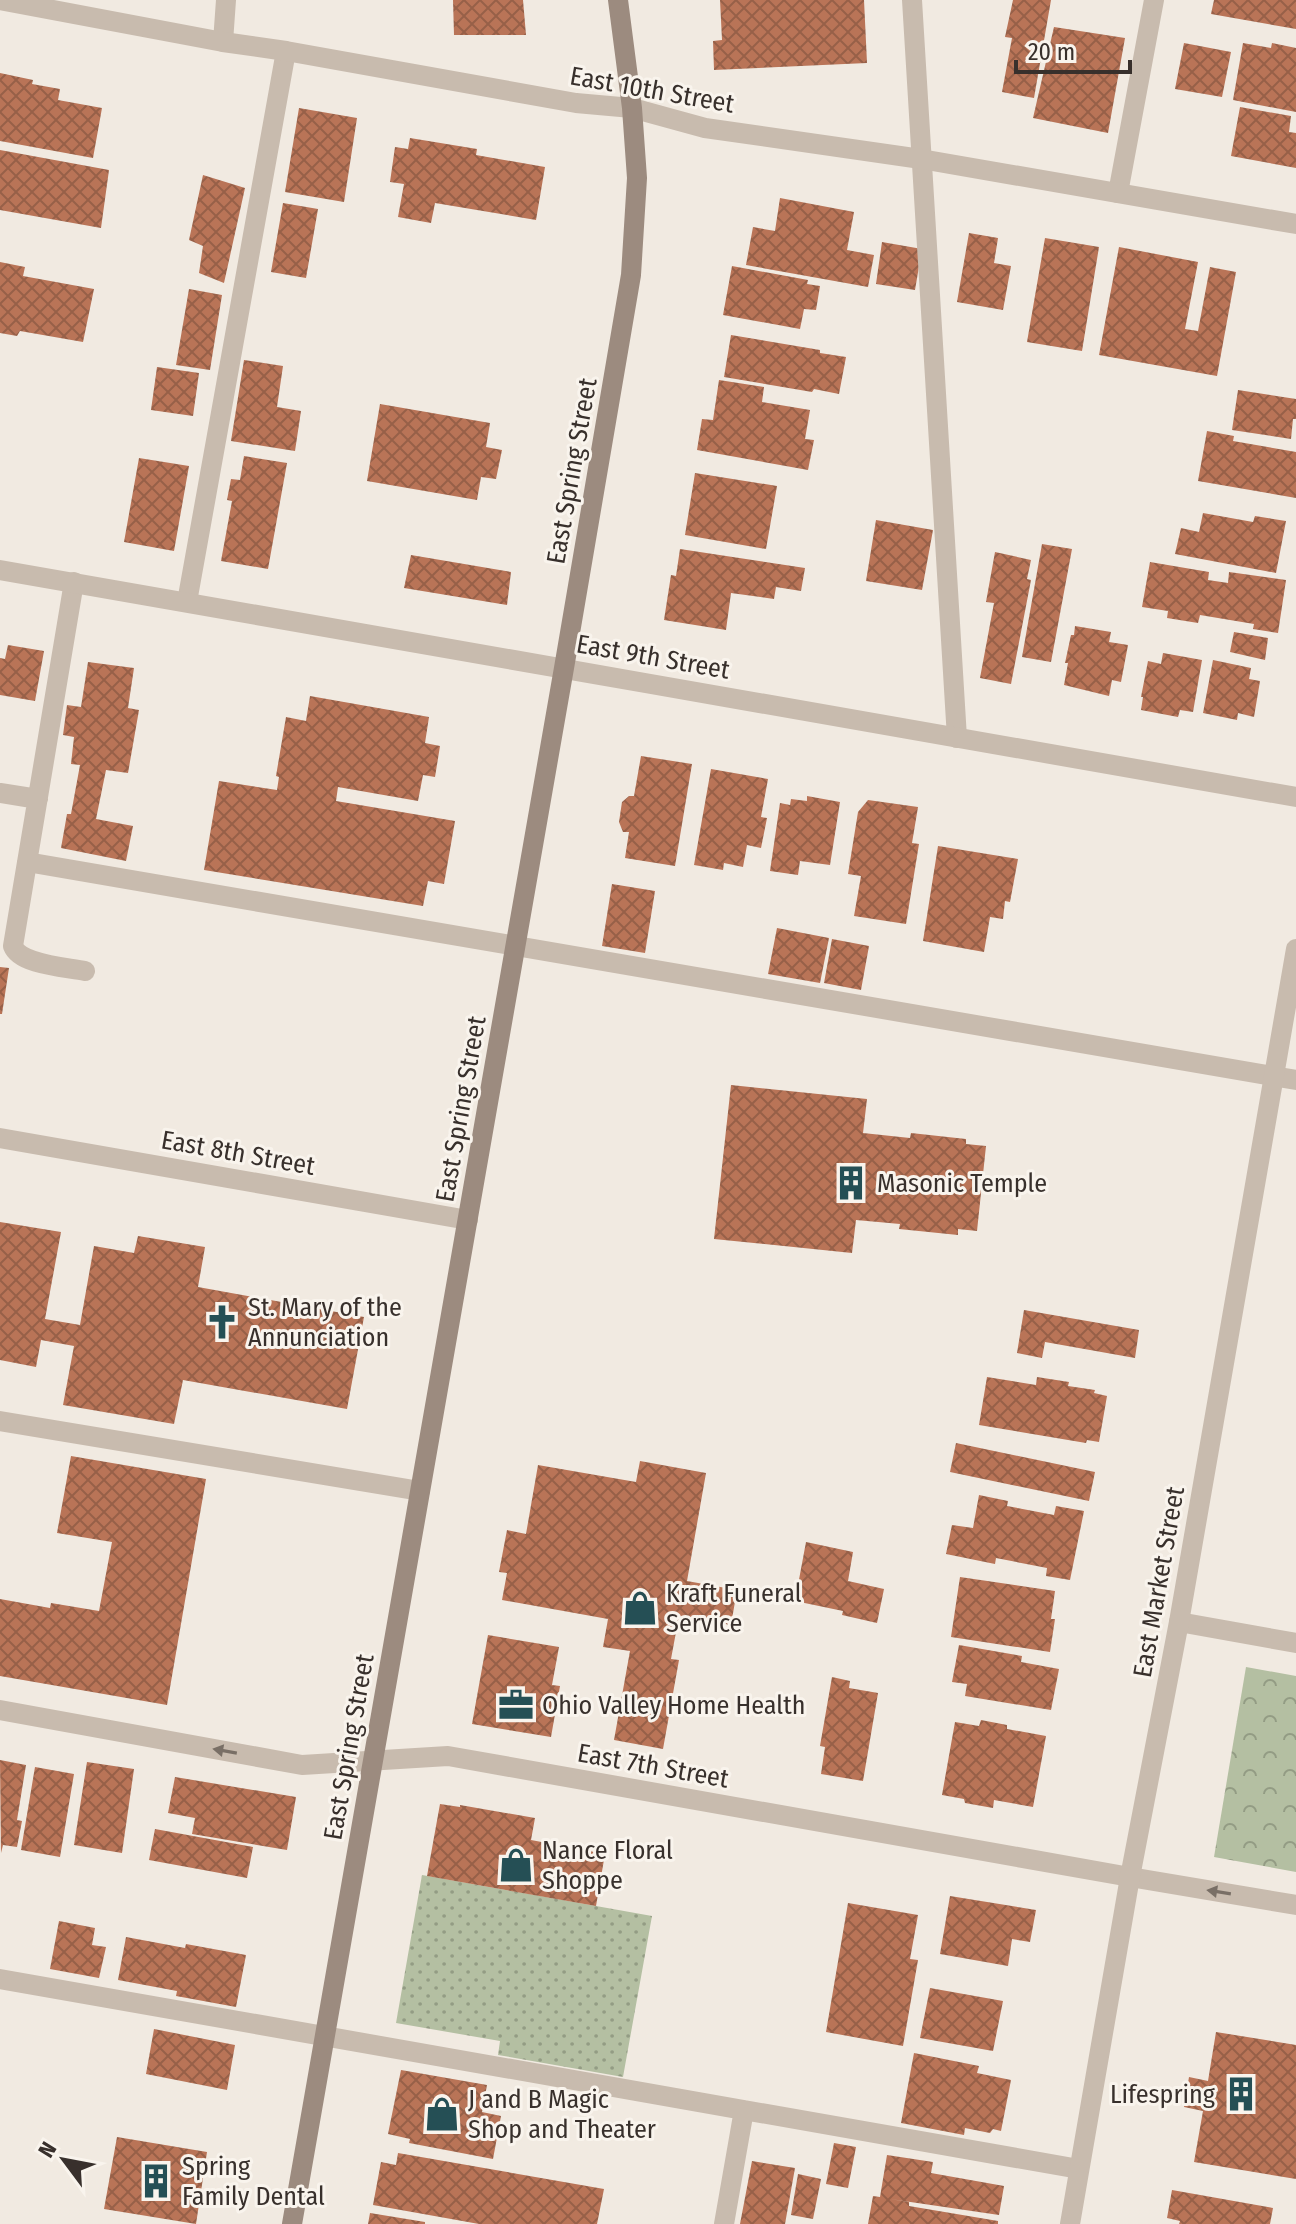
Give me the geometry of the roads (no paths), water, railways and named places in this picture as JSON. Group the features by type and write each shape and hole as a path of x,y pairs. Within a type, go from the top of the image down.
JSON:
{"main road":[{"name":"East Spring Street","path":"292,2224 631,275 637,178 632,108 618,0"}],"street":[{"name":"East 10th Street","path":"0,0 576,103 632,108 705,128 921,159 1296,224"},
{"path":"223,42 226,0"},
{"path":"912,0 957,738"},
{"path":"1118,193 1154,0"},
{"path":"187,602 286,51"},
{"name":"East 9th Street","path":"0,570 1296,797"},
{"path":"74,582 14,949 27,960 85,971"},
{"path":"0,793 38,799"},
{"path":"27,862 1296,1080"},
{"name":"East Market Street","path":"1070,2224 1296,949"},
{"name":"East 8th Street","path":"0,1138 468,1220"},
{"path":"0,1421 420,1491"},
{"path":"1179,1622 1296,1643"},
{"name":"East 7th Street","path":"0,1710 302,1765 448,1756 1296,1905"},
{"path":"0,1979 1079,2169"},
{"path":"724,2224 744,2110"}],"place":[{"name":"Masonic Temple","path":"851,1183"},
{"name":"St. Mary of the Annunciation","path":"222,1322"},
{"name":"Kraft Funeral Service","path":"640,1608"},
{"name":"Ohio Valley Home Health","path":"516,1705"},
{"name":"Nance Floral Shoppe","path":"516,1865"},
{"name":"Lifespring","path":"1241,2094"},
{"name":"J and B Magic Shop and Theater","path":"442,2114"},
{"name":"Spring Family Dental","path":"156,2181"}]}
